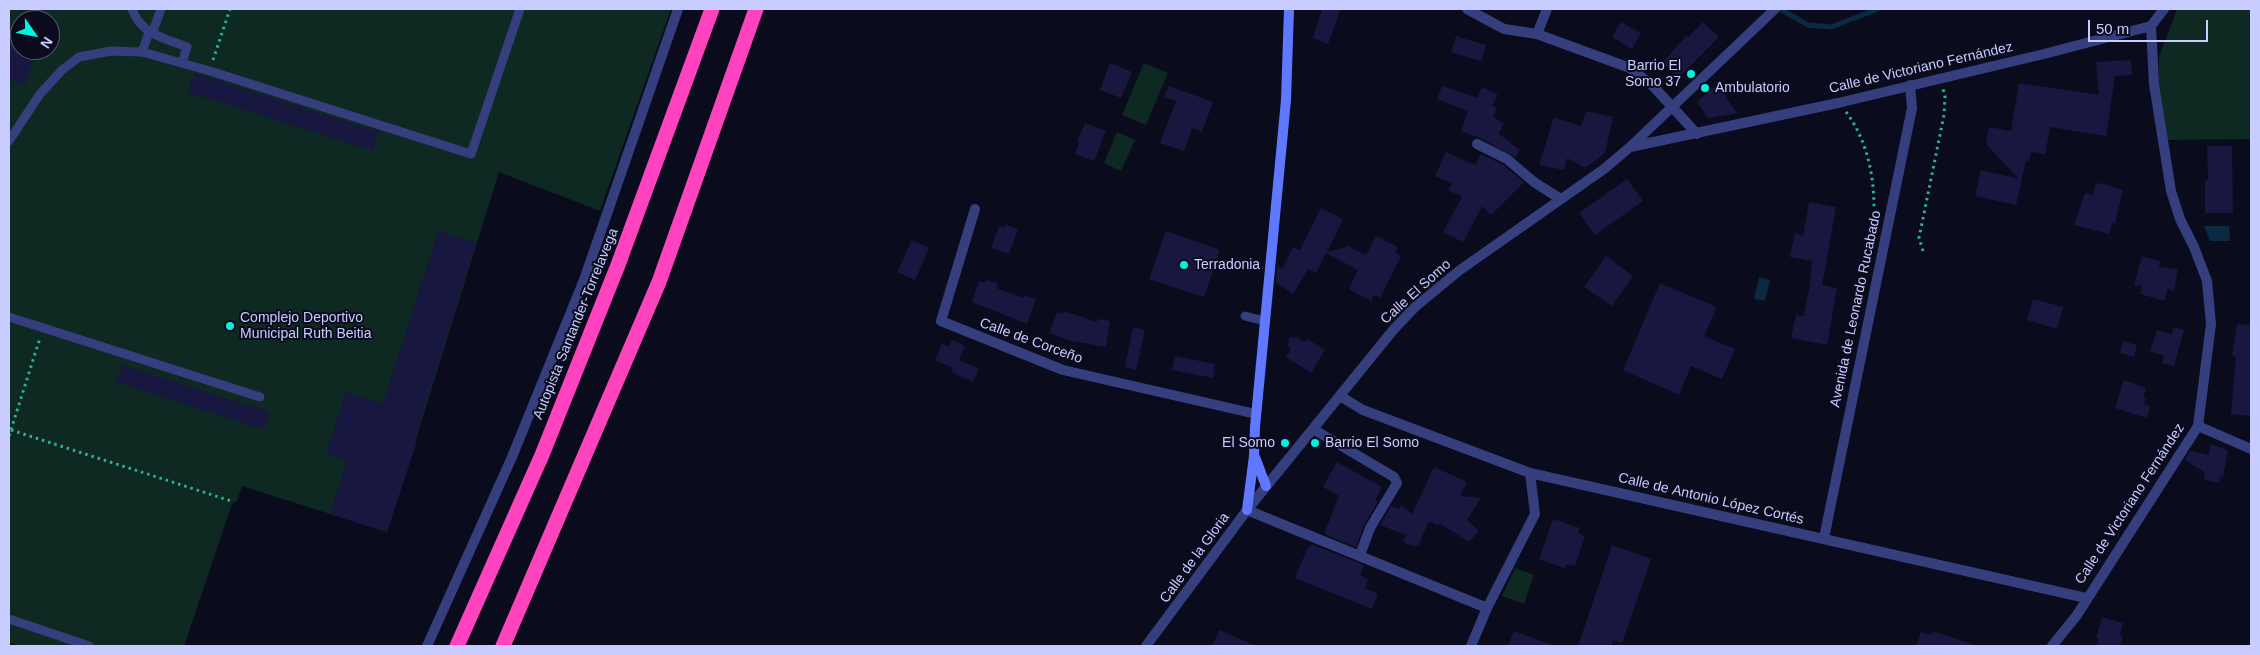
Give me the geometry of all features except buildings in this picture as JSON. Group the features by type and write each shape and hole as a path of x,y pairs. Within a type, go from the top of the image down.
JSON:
{"highway":[{"name":"Autopista Santander-Torrelavega","path":"457,646 542,455 618,265 712,9"},
{"path":"503,646 659,282 756,9"}],"main road":[{"path":"1247,510 1254,456 1256,414 1286,100 1289,9"},
{"path":"1254,456 1266,486"}],"street":[{"path":"427,646 512,457 584,280 678,9"},
{"path":"1467,9 1504,29 1538,34 1630,68 1653,86 1697,134"},
{"path":"1538,34 1547,9"},
{"name":"Calle El Somo","path":"1266,486 1394,329 1415,307 1460,270 1559,198 1604,169 1673,107 1775,9"},
{"path":"2151,26 2164,9"},
{"name":"Calle de Victoriano Fernández","path":"1630,147 1697,134 1790,111 1838,103 2151,26 2154,84 2171,191 2180,219 2194,247 2207,281 2211,324 2198,426 2086,598 2077,615 2052,646"},
{"name":"Avenida de Leonardo Rucabado","path":"1824,538 1912,108 1910,85"},
{"path":"1478,144 1507,159 1534,182 1559,198"},
{"name":"Calle de Corceño","path":"975,209 941,321 1063,370 1256,414"},
{"name":"Calle de Antonio López Cortés","path":"1340,396 1363,410 1509,467 1530,473 2086,598"},
{"name":"Calle de Victoriano Fernández","path":"2198,426 2251,449"},
{"path":"1313,428 1394,477 1397,483 1370,528 1360,555"},
{"path":"1471,646 1487,608 1535,514 1530,473"},
{"name":"Calle de la Gloria","path":"1146,646 1266,486"},
{"path":"1247,510 1487,608"}],"lane":[{"path":"132,9 136,20 150,33 186,47 182,63"},
{"path":"142,52 161,9"},
{"path":"9,141 40,94 62,70 79,57 111,51 142,52 210,71 471,154 520,9"},
{"path":"1245,316 1265,321"},
{"path":"9,317 260,397"},
{"path":"9,619 89,646"}],"path":[{"path":"210,71 230,9"},
{"path":"1923,250 1919,238 1944,115 1946,96 1940,78"},
{"path":"1838,103 1858,130 1868,161 1874,192 1874,220 1871,236"},
{"path":"9,436 43,328"},
{"path":"11,430 231,501"}],"green space":[{"name":"Complejo Deportivo Municipal Ruth Beitia","path":"9,9 671,9 600,211 499,172 387,532 242,486 237,501 232,504 184,646 19,646 9,643"},
{"path":"2177,9 2251,9 2251,139 2167,140 2159,86 2159,57"},
{"path":"1144,63 1168,73 1146,125 1122,115"},
{"path":"1117,132 1135,140 1121,171 1104,163"},
{"path":"1515,568 1534,575 1524,604 1502,596"}],"water":[{"path":"2204,226 2229,226 2230,241 2210,241"},
{"path":"1759,277 1770,280 1765,301 1754,299"}],"waterway":[{"path":"1780,9 1808,25 1831,27 1878,9"}],"place":[{"name":"Barrio El Somo 37","path":"1691,74"},
{"name":"Ambulatorio","path":"1705,88"},
{"name":"Terradonia","path":"1184,265"},
{"name":"Complejo Deportivo Municipal Ruth Beitia","path":"230,326"},
{"name":"El Somo","path":"1285,443"},
{"name":"Barrio El Somo","path":"1315,443"}]}
